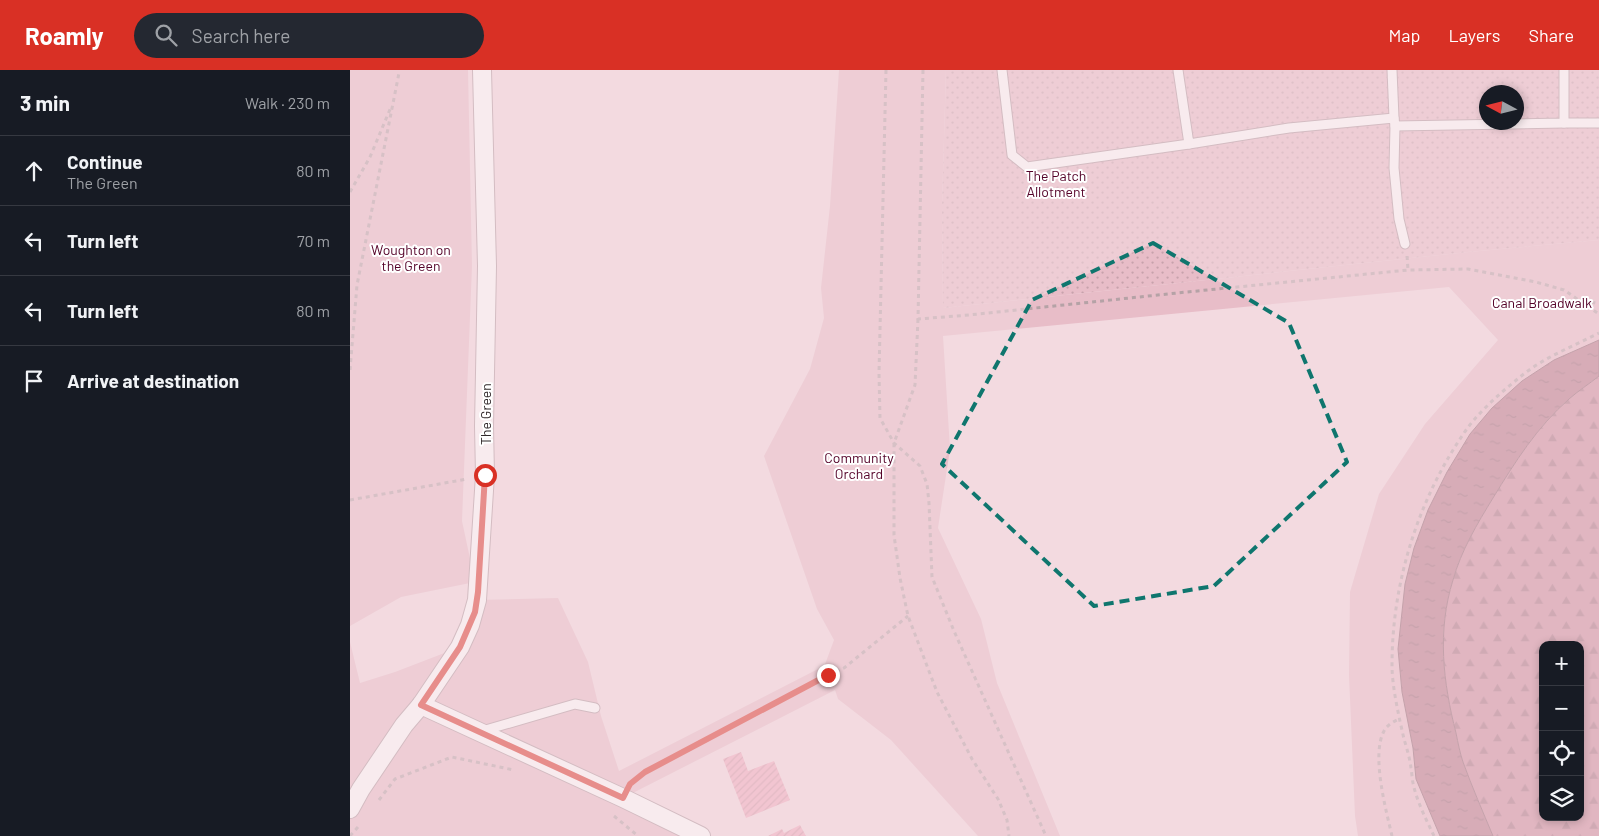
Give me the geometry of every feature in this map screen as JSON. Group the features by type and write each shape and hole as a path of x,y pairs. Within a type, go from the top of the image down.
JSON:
{"street":[{"name":"The Green","path":"356,816 361,789 460,647 475,612 478,592 485,475 487,266 482,70"},
{"path":"421,705 701,836"}],"lane":[{"path":"1002,70 1012,155 1028,167 1289,128 1395,122 1599,123"},
{"path":"1178,70 1189,144"},
{"path":"1392,70 1395,122 1394,168 1405,244"},
{"path":"1564,70 1564,122"},
{"path":"479,732 575,704 595,708"}],"path":[{"path":"886,70 880,418 894,443 920,466 927,484 932,577 950,623 1046,836"},
{"path":"923,70 915,384 894,443 894,535 908,616 937,692 972,759 998,799 1006,820 1009,836"},
{"path":"350,192 370,157 393,102 400,72"},
{"path":"350,370 357,285 400,72"},
{"path":"918,319 1408,270 1443,269 1468,269 1536,282 1564,290 1598,313"},
{"path":"1584,303 1588,301 1599,304"},
{"path":"1434,836 1412,782 1411,769 1399,720 1392,666 1394,628 1408,548 1419,518 1440,474 1462,435 1477,417 1509,386 1534,366 1552,354 1599,333"},
{"path":"350,500 485,475"},
{"path":"623,798 630,784 645,772 844,668 908,616"},
{"path":"1392,836 1382,791 1380,757 1384,730 1392,722 1399,720"},
{"path":"378,800 395,779 452,757 518,771"},
{"path":"610,813 638,836"},
{"path":"350,836 356,816"}],"highlighted area":[{"path":"1153,243 1289,323 1347,462 1214,586 1094,606 942,464 1032,300"}],"green space":[{"name":"Woughton on the Green","path":"350,70 468,70 472,266 462,521 475,582 401,597 350,626"},
{"path":"839,70 946,70 942,207 943,308 1468,252 1599,240 1599,340 1554,360 1522,381 1492,408 1414,548 1405,584 1398,649 1402,692 1413,748 1416,779 1440,836 1358,836 1355,816 1349,675 1350,592 1379,494 1425,424 1498,340 1449,287 943,336 950,449 938,528 981,619 997,683 1060,836 978,836 891,740 838,699 835,690 623,798 701,836 350,836 350,642 360,683 395,672 460,647 477,600 558,598 588,662 601,716 619,771 824,667 834,640 817,609 764,456 810,369 824,318 821,288 830,206"},
{"name":"The Patch Allotment","path":"946,70 1599,70 1599,240 1468,252 943,308 942,207"},
{"path":"1599,376 1599,836 1493,836 1463,762 1451,714 1445,676 1443,637 1448,599 1460,559 1487,508 1518,458 1547,421 1572,396"}],"water":[{"path":"1599,340 1599,376 1557,410 1527,446 1481,518 1456,569 1448,599 1443,637 1445,676 1451,714 1462,759 1493,836 1440,836 1416,779 1413,748 1402,692 1398,649 1405,584 1414,548 1428,510 1447,472 1470,434 1492,408 1522,381 1554,360"}],"building":[{"path":"741,752 748,771 774,761 790,800 746,818 723,759"},
{"path":"800,825 806,836 768,836 782,829 784,833"}],"route":[{"path":"485,475 478,592 475,612 460,647 421,705 623,798 630,784 645,772 828,675"}],"park label":[{"name":"Canal Broadwalk","path":"1542,302"},
{"name":"Community Orchard","path":"859,466"}]}
